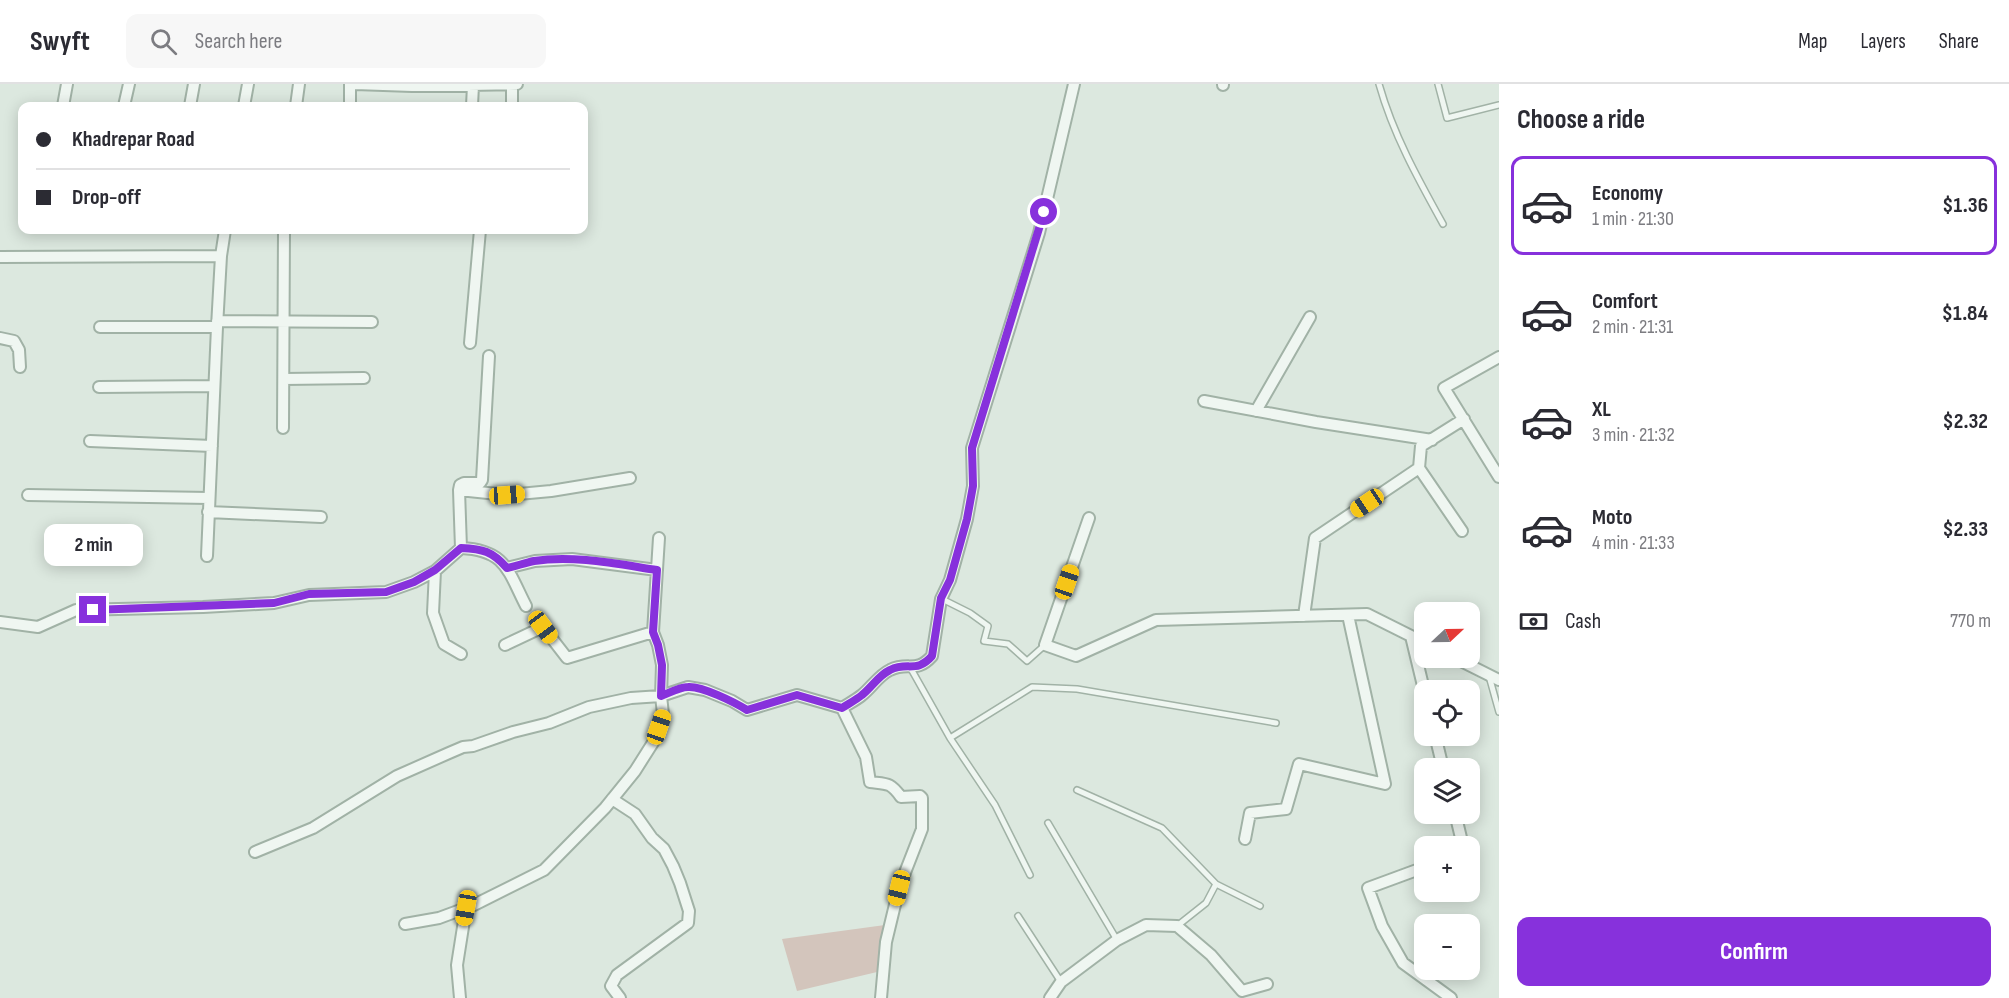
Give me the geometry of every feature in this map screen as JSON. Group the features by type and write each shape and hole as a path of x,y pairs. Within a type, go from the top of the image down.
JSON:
{"street":[{"path":"64,102 67,84"},
{"path":"125,102 129,84"},
{"path":"191,102 194,84"},
{"path":"245,102 248,84"},
{"path":"297,102 299,84"},
{"path":"350,84 350,102"},
{"path":"356,84 514,84 512,102"},
{"path":"842,708 861,696 888,671 906,666 917,667 927,662 932,656 941,598 950,580 967,519 973,486 972,448 1039,233 1074,84"},
{"path":"472,102 473,85"},
{"path":"207,556 217,324 224,234"},
{"path":"283,428 284,234"},
{"path":"470,343 480,234"},
{"path":"0,257 221,256"},
{"path":"1256,411 1310,317"},
{"path":"100,327 284,321 372,322"},
{"path":"0,338 14,341 19,350 20,367"},
{"path":"461,548 460,485 480,483 482,480 489,356"},
{"path":"1499,357 1444,388 1499,477"},
{"path":"284,379 364,378"},
{"path":"99,387 214,386"},
{"path":"1204,400 1316,422 1432,440"},
{"path":"1462,531 1419,468 1421,446 1464,419"},
{"path":"90,441 212,446"},
{"path":"1304,616 1315,538 1419,468"},
{"path":"459,490 507,495 550,491 630,478"},
{"path":"28,495 208,498"},
{"path":"208,513 321,517"},
{"path":"1089,518 1045,645 1076,656 1156,620 1367,614 1414,638"},
{"path":"405,924 439,918 466,908 544,870 612,799 635,771 654,741 663,714 662,665 653,632 659,538"},
{"path":"0,622 38,627 76,610 274,603 309,594 386,592 414,582 435,570 461,548 474,548 495,555 507,568 526,606"},
{"path":"507,568 536,561 572,559 657,570"},
{"path":"435,570 433,613 444,644 461,654"},
{"path":"1245,839 1250,813 1286,809 1299,764 1385,784 1348,615"},
{"path":"505,645 543,627 567,658 653,632"},
{"path":"1411,636 1422,680"},
{"path":"1476,668 1494,677"},
{"path":"255,852 313,828 397,776 463,747 474,746 513,732 549,723 589,707 631,698 661,696 688,687 705,690 747,710 797,695 842,708 866,757 870,782 885,782 901,796 920,796 922,798 922,829 899,888 886,942 884,997"},
{"path":"612,799 635,814 652,838 664,849 673,866 689,911 688,923 617,975 611,986 620,998"},
{"path":"1414,871 1368,888 1382,926 1403,963 1450,998"},
{"path":"460,998 457,965 466,908"},
{"path":"1050,998 1061,982 1117,940 1146,926 1177,926 1212,955 1242,991 1267,984"}],"lane":[{"path":"1378,84 1386,111 1413,170 1443,224"},
{"path":"1438,84 1447,118 1499,105"},
{"path":"941,598 970,613 987,626 984,641 1008,644 1027,661 1045,645"},
{"path":"910,668 994,805 1030,875"},
{"path":"1494,677 1499,712"},
{"path":"951,738 1032,687 1077,688 1276,723"},
{"path":"1077,790 1162,828 1216,885 1260,906"},
{"path":"1048,823 1117,940"},
{"path":"1177,926 1206,903 1216,885"},
{"path":"1018,916 1061,982"}],"shaded area":[{"path":"885,925 877,972 797,991 782,939"}],"route":[{"path":"93,610 274,603 309,594 386,592 414,582 435,570 450,560 461,548 474,548 495,555 507,568 536,561 572,559 617,564 657,570 653,632 662,665 661,696 688,687 705,690 747,710 797,695 842,708 861,696 888,671 906,666 917,667 927,662 932,656 941,598 950,580 967,519 973,486 972,448 1044,212"}]}
